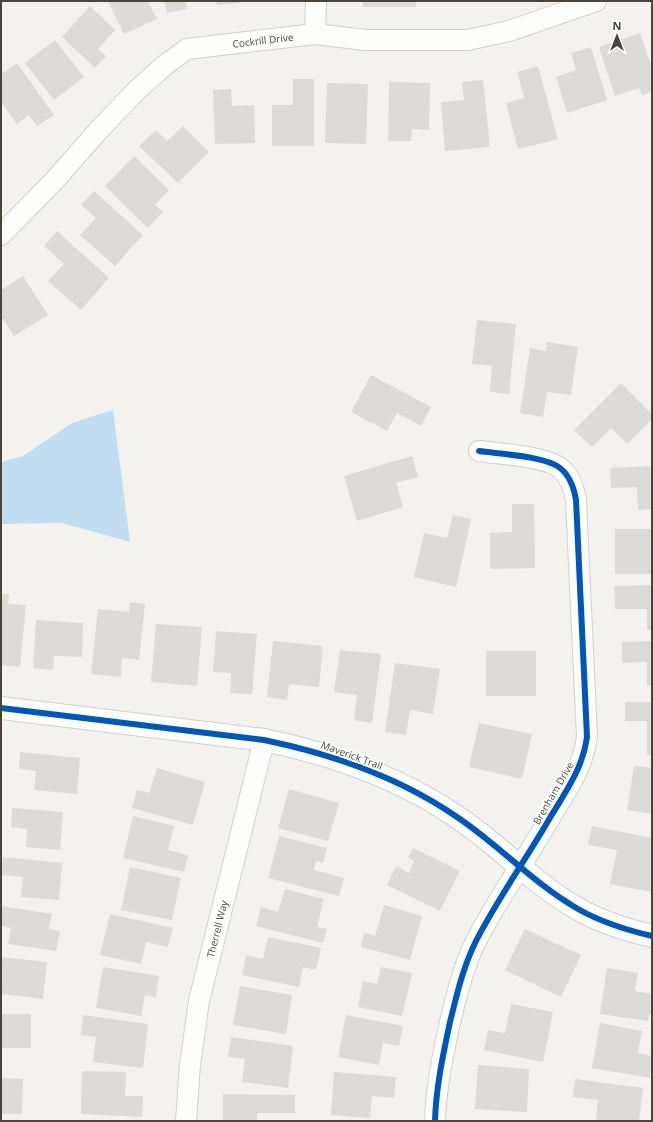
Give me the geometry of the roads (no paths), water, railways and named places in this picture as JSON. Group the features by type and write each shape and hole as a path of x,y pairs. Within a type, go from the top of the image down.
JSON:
{"street":[{"path":"315,34 316,1"},
{"name":"Cockrill Drive","path":"1,235 54,181 97,132 137,90 165,65 187,49 315,34 365,40 468,40 509,30 596,1"},
{"name":"Brenham Drive","path":"434,1121 440,1067 457,993 476,940 576,775 588,737 576,500 574,490 566,474 551,462 478,451"},
{"name":"Maverick Trail","path":"1,708 264,740 302,748 341,760 410,789 468,824 548,889 577,908 612,924 652,936"},
{"name":"Therrell Way","path":"186,1121 190,1066 199,1001 264,740"}],"water":[{"path":"113,410 130,542 62,523 1,524 1,462 23,456 72,423"}]}
